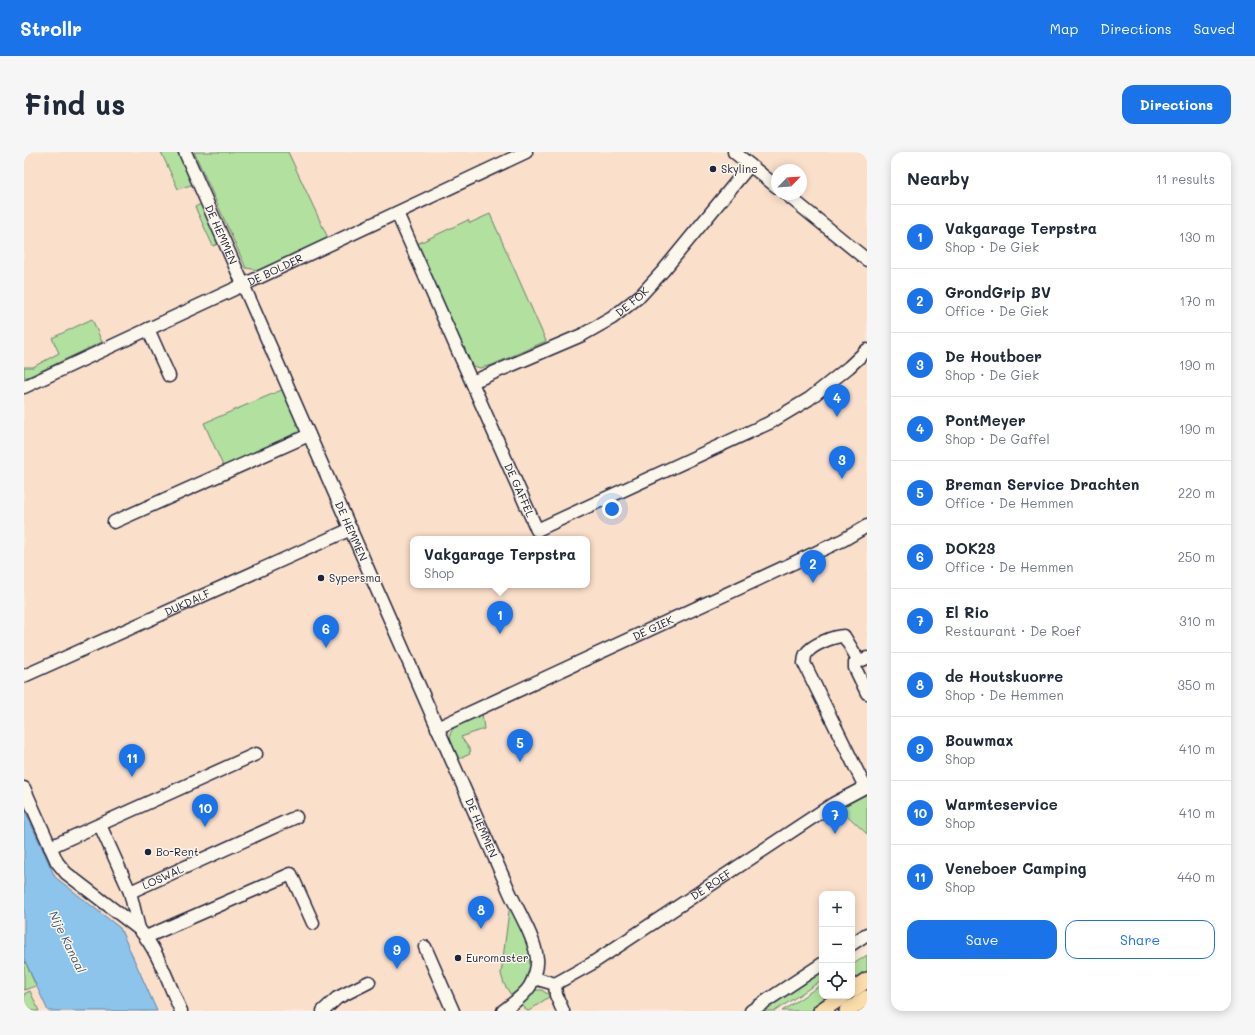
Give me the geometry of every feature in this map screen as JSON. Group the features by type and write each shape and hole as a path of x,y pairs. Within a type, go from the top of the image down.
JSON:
{"main road":[{"path":"855,988 867,980"},
{"path":"847,1011 867,998"},
{"path":"820,1011 838,999"}],"street":[{"name":"DE HEMMEN","path":"185,152 533,943 537,960 534,978 529,987 503,1011"},
{"name":"DE BOLDER","path":"24,387 243,286 526,152"},
{"path":"734,152 771,182"},
{"name":"DE FOK","path":"472,382 582,335 612,318 641,295 663,271 750,165"},
{"path":"793,200 867,260"},
{"name":"DE GAFFEL","path":"397,213 537,530 769,423 809,399 849,367 867,350"},
{"path":"148,330 169,376"},
{"path":"114,522 309,435"},
{"name":"DE GIEK","path":"438,728 842,540 867,526"},
{"name":"DUKDALF","path":"24,676 351,529"},
{"path":"866,786 804,664 805,655 812,648 836,636 844,636 863,660 855,663 855,668 867,693"},
{"path":"50,847 256,754"},
{"name":"DE ROEF","path":"555,984 591,964 833,804 866,786"},
{"name":"LOSWAL","path":"24,788 57,862 66,873 143,933"},
{"name":"LOSWAL","path":"181,1011 153,948 143,933 130,892 296,817"},
{"path":"100,825 130,892"},
{"path":"143,933 290,874 313,923"},
{"path":"855,942 867,934"},
{"path":"426,947 454,1011"},
{"path":"751,1011 819,966"},
{"path":"534,978 555,984 556,995 563,1011"},
{"path":"323,1011 337,998 369,982"}],"shaded area":[{"path":"24,152 867,152 867,946 855,954 855,891 819,891 819,978 769,1011 153,1011 53,890 24,825"},
{"path":"36,986 47,1011 24,1011 24,991"}],"green space":[{"path":"161,152 180,152 194,184 178,189"},
{"path":"194,152 288,152 328,238 258,270 246,268"},
{"path":"203,203 220,243 213,246 195,207"},
{"path":"490,214 546,341 492,365 480,368 470,365 417,244 468,220 470,223"},
{"path":"92,319 102,342 28,377 24,377 24,367 33,367 59,353 52,338"},
{"path":"284,389 304,433 224,468 204,423"},
{"path":"482,713 484,729 461,737 471,751 469,752 470,754 459,759 450,738 453,729 467,719"},
{"path":"867,788 867,834 837,806"},
{"path":"510,903 533,959 529,977 523,986 511,995 504,984 501,974"},
{"path":"867,955 867,974 855,982 855,963"},
{"path":"24,959 36,986 24,990"},
{"path":"819,974 819,982 775,1011 763,1011"},
{"path":"819,986 819,999 829,999 811,1011 782,1011"},
{"path":"542,990 550,996 527,1011 520,1002 532,992"},
{"path":"30,991 39,1011 24,1011 24,994"}],"water":[{"name":"Nije Kanaal","path":"24,808 55,877 120,928 157,1011 48,1011 24,959"}],"place":[{"name":"Skyline","path":"713,169"},
{"name":"PontMeyer","path":"837,417"},
{"name":"De Houtboer","path":"842,479"},
{"name":"Sypersma","path":"321,578"},
{"name":"GrondGrip BV","path":"813,583"},
{"name":"Vakgarage Terpstra","path":"500,634"},
{"name":"DOK23","path":"326,648"},
{"name":"Breman Service Drachten","path":"520,762"},
{"name":"Veneboer Camping","path":"132,777"},
{"name":"Warmteservice","path":"205,827"},
{"name":"El Rio","path":"835,834"},
{"name":"Bo-Rent","path":"148,852"},
{"name":"de Houtskuorre","path":"481,929"},
{"name":"Euromaster","path":"458,958"},
{"name":"Bouwmax","path":"397,969"}]}
